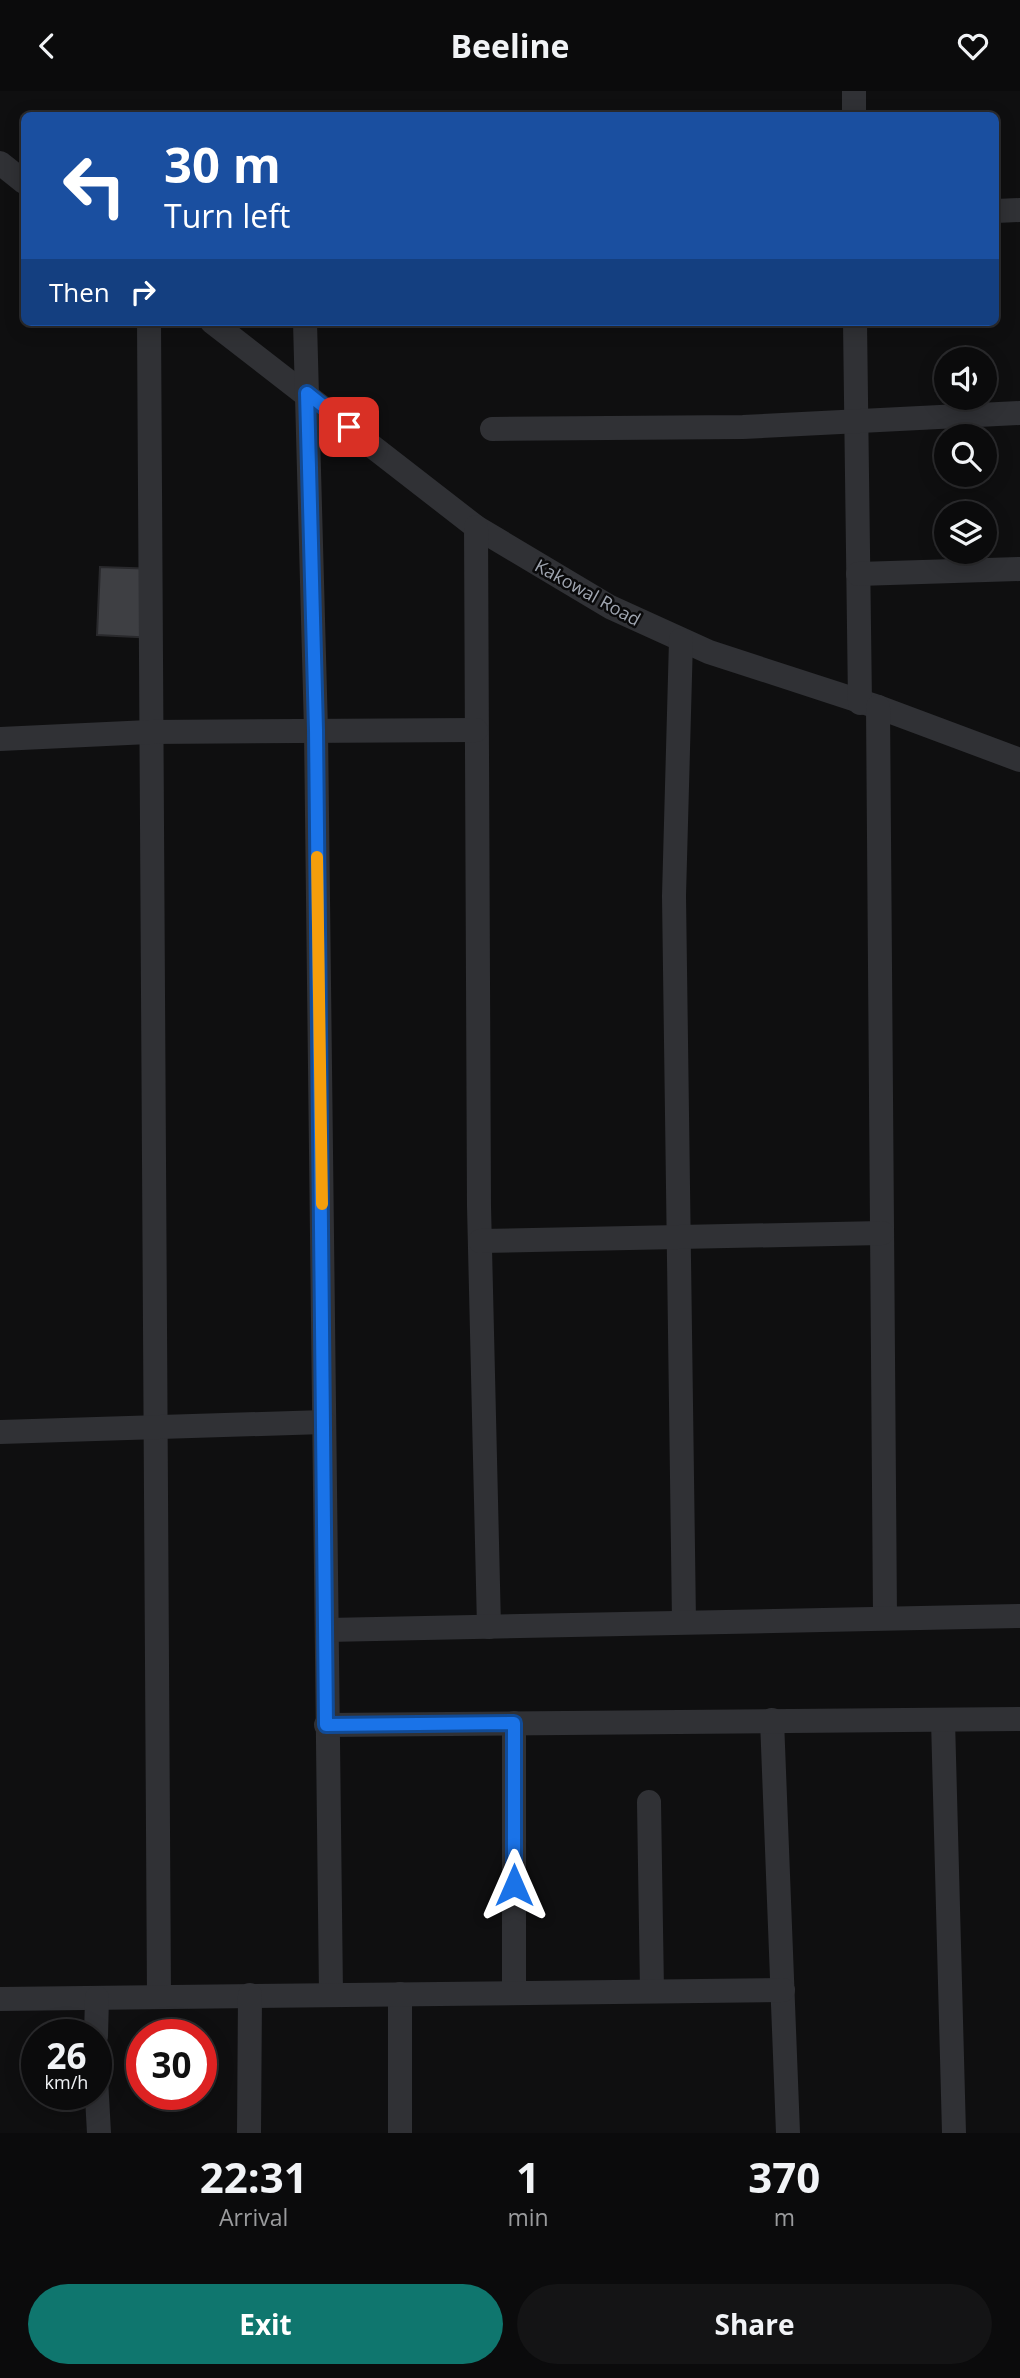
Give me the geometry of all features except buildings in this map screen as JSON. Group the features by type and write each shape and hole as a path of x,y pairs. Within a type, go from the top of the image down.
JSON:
{"street":[{"path":"853,112 854,91"},
{"path":"0,163 21,180"},
{"path":"999,211 1020,211"},
{"path":"149,326 149,732 159,1997"},
{"name":"Kakowal Road","path":"217,326 307,393 476,527 610,607 681,640 1020,760"},
{"path":"304,326 316,730 331,1994"},
{"path":"855,326 858,574 869,705 882,1233 885,1617"},
{"path":"492,429 743,427 1020,412"},
{"path":"476,527 480,1241 489,1627"},
{"path":"858,574 1020,569"},
{"path":"681,640 674,895 684,1622"},
{"path":"0,739 149,732 476,730"},
{"path":"480,1241 882,1233"},
{"path":"0,1432 324,1422"},
{"path":"327,1630 1020,1616"},
{"path":"326,1725 1020,1719"},
{"path":"772,1720 788,2133"},
{"path":"943,1720 954,2133"},
{"path":"514,1723 514,1993"},
{"path":"649,1802 652,1991"},
{"path":"0,1999 783,1990"},
{"path":"400,1994 400,2133"},
{"path":"249,2133 250,1995"},
{"path":"96,2019 97,1998"},
{"path":"98,2110 99,2133"}],"slow traffic":[{"path":"317,857 322,1204"}],"route":[{"path":"349,427 307,393 316,730 326,1725 514,1723 514,1885"}]}
